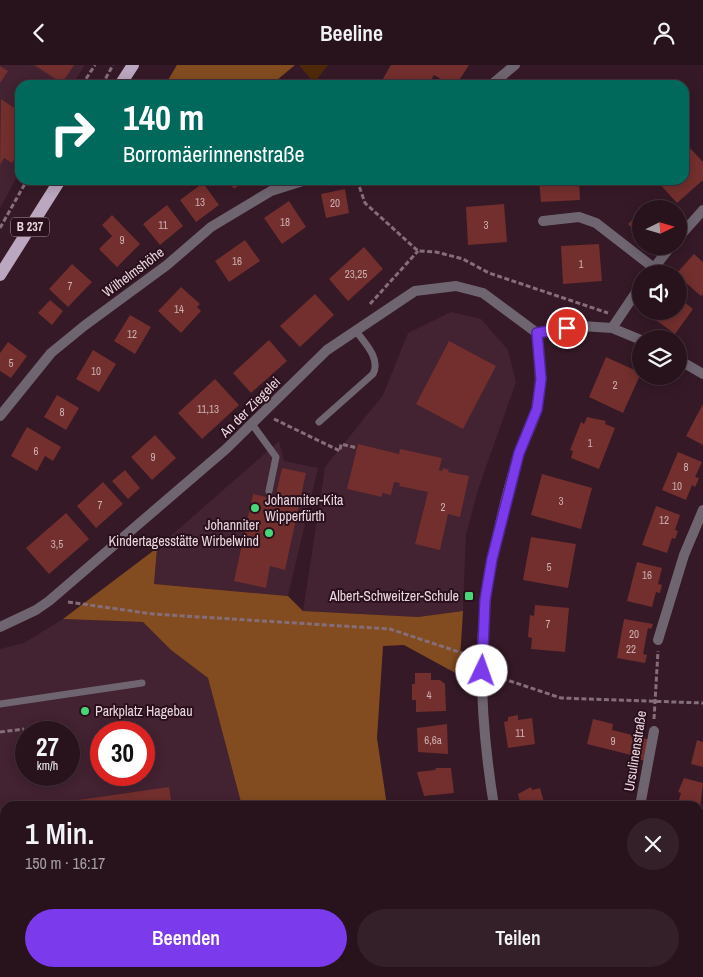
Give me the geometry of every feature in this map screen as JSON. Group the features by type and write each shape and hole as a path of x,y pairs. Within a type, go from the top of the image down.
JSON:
{"main road":[{"path":"123,80 133,65"},
{"name":"B 237","path":"0,275 57,185"}],"street":[{"path":"497,80 515,65"},
{"name":"Wilhelmshöhe","path":"0,416 51,353 84,326 167,265 210,227 271,191 290,185"},
{"path":"688,226 703,209"},
{"path":"543,221 579,217 596,223 645,265"},
{"path":"657,265 664,255"},
{"name":"An der Ziegelei","path":"0,627 36,610 49,601 226,449 327,350 415,291 456,286 483,293 537,333"},
{"path":"612,328 632,299"},
{"path":"493,801 489,775 482,671 485,600 492,559 519,453 537,409 541,379 537,333 582,326 612,328 632,337"},
{"path":"687,365 703,374"},
{"path":"658,640 684,555 703,510"},
{"name":"Ursulinenstraße","path":"641,801 654,731"}],"lane":[{"path":"319,422 373,374 375,369 374,357 356,331"},
{"path":"252,424 276,457 269,491"},
{"path":"0,704 142,683"}],"path":[{"path":"85,80 95,65"},
{"path":"0,228 23,185"},
{"path":"359,185 365,203 418,251 436,252 463,259 488,273 620,317"},
{"path":"366,307 418,251"},
{"path":"263,413 340,451 341,444 357,448"},
{"path":"49,601 153,615 390,629 465,654 468,671 482,671 562,698 641,699 703,703"},
{"name":"Ursulinenstraße","path":"654,731 658,640"},
{"path":"0,732 15,730"}],"shaded area":[{"path":"0,65 85,65 75,80 15,80 15,180 0,208"},
{"path":"177,65 295,65 277,80 168,80"},
{"path":"299,65 328,65 316,80 312,80"},
{"path":"451,312 481,319 508,350 516,382 479,487 466,534 463,611 418,617 303,611 325,467 383,395 408,333"},
{"name":"Johanniter-Kita Wipperfürth","path":"279,441 284,461 318,468 288,596 154,584 157,548"},
{"path":"157,548 154,584 288,596 303,611 418,617 463,611 459,675 404,645 383,646 377,738 386,801 241,801 208,678 171,650 143,622 63,619"},
{"path":"63,619 143,622 171,650 208,678 241,801 0,801 0,649 24,643"}],"building":[{"path":"34,65 74,65 64,80 57,80"},
{"path":"391,65 469,65 459,80 442,80 434,75 431,80 382,80"},
{"path":"0,66 8,71 0,83"},
{"path":"1,99 15,109 15,158 12,163 4,158 0,165"},
{"path":"689,147 703,162 703,180 680,200 674,200 661,185 689,185"},
{"path":"200,185 204,185 219,205 196,222 180,200"},
{"path":"231,185 239,185 234,189"},
{"path":"539,185 579,185 580,200 541,202"},
{"path":"345,189 349,213 326,218 321,194"},
{"path":"289,201 306,227 282,244 264,218"},
{"path":"504,204 507,242 468,245 466,207"},
{"path":"167,205 183,226 160,245 143,224"},
{"path":"112,215 140,244 117,267 99,249 112,236 102,225"},
{"path":"632,220 632,228 628,224"},
{"path":"245,240 260,261 229,282 215,261"},
{"path":"599,244 602,281 563,284 561,246"},
{"path":"364,247 383,269 348,301 329,279"},
{"path":"694,254 703,262 703,294 701,296 687,284 687,265 684,265"},
{"path":"72,264 92,282 68,307 49,289"},
{"path":"181,287 200,304 197,307 201,311 181,333 158,311"},
{"path":"315,294 334,315 300,347 280,326"},
{"path":"50,300 63,311 52,325 38,313"},
{"path":"687,304 693,309 687,317"},
{"path":"130,315 151,327 135,354 114,341"},
{"path":"656,320 685,320 678,330 670,330"},
{"path":"269,340 287,361 251,393 233,373"},
{"path":"449,341 496,366 463,429 416,404"},
{"path":"8,342 27,356 11,378 0,371 0,353"},
{"path":"93,350 116,364 99,392 76,379"},
{"path":"606,357 632,369 632,385 636,385 623,413 589,397"},
{"path":"215,379 239,405 202,439 178,413"},
{"path":"57,395 79,408 66,430 44,417"},
{"path":"703,404 703,445 686,436"},
{"path":"587,417 606,421 605,424 615,428 599,469 571,458 573,451 570,450 581,422 584,424"},
{"path":"27,427 61,447 53,461 45,456 37,471 11,456"},
{"path":"155,435 176,458 152,480 131,457"},
{"path":"358,444 399,454 400,449 442,458 439,470 442,471 443,468 449,470 448,472 469,476 460,517 448,514 440,550 415,544 428,492 399,486 400,483 394,482 391,495 382,493 382,497 347,489"},
{"path":"678,452 702,462 695,477 699,478 697,483 695,487 692,485 686,500 662,490"},
{"name":"Johanniter Kindertagesstätte Wirbelwind","path":"282,468 306,473 285,570 270,566 266,588 234,581 253,494 275,499"},
{"path":"125,470 140,488 128,499 112,481"},
{"path":"542,474 592,488 581,529 531,515"},
{"path":"103,482 123,504 96,528 77,506"},
{"path":"656,506 680,515 675,530 678,531 675,539 672,538 667,553 642,545"},
{"path":"66,513 89,539 49,574 26,548"},
{"path":"531,537 576,544 568,588 523,580"},
{"path":"637,562 662,568 658,584 662,585 660,593 656,592 652,607 627,601"},
{"path":"535,605 569,608 565,652 531,649 532,638 528,637 530,615 534,616"},
{"path":"624,619 653,624 651,629 648,628 643,654 647,655 645,663 617,658"},
{"path":"415,673 431,673 431,680 440,680 445,684 446,711 416,712 416,700 412,700 412,684 415,684"},
{"path":"518,715 518,720 532,718 535,744 508,748 504,722 508,721 508,717"},
{"path":"593,719 613,724 612,730 640,737 635,756 587,744"},
{"path":"447,724 448,754 418,752 417,728"},
{"path":"642,738 651,740 646,761 637,759"},
{"path":"697,740 703,742 703,767 691,764"},
{"path":"436,768 451,768 454,793 424,796 417,772 435,770"},
{"path":"684,778 703,783 701,801 679,801 681,793 678,792"},
{"path":"169,787 171,801 72,801"},
{"path":"531,787 532,790 540,788 544,801 520,801 518,794"}],"place":[{"name":"Johanniter-Kita Wipperfürth","path":"255,508"},
{"name":"Johanniter Kindertagesstätte Wirbelwind","path":"269,533"},
{"name":"Albert-Schweitzer-Schule","path":"469,596"},
{"name":"Parkplatz Hagebau","path":"85,711"}],"route":[{"path":"482,671 485,600 492,559 519,453 537,409 541,379 537,333 567,328"}]}
